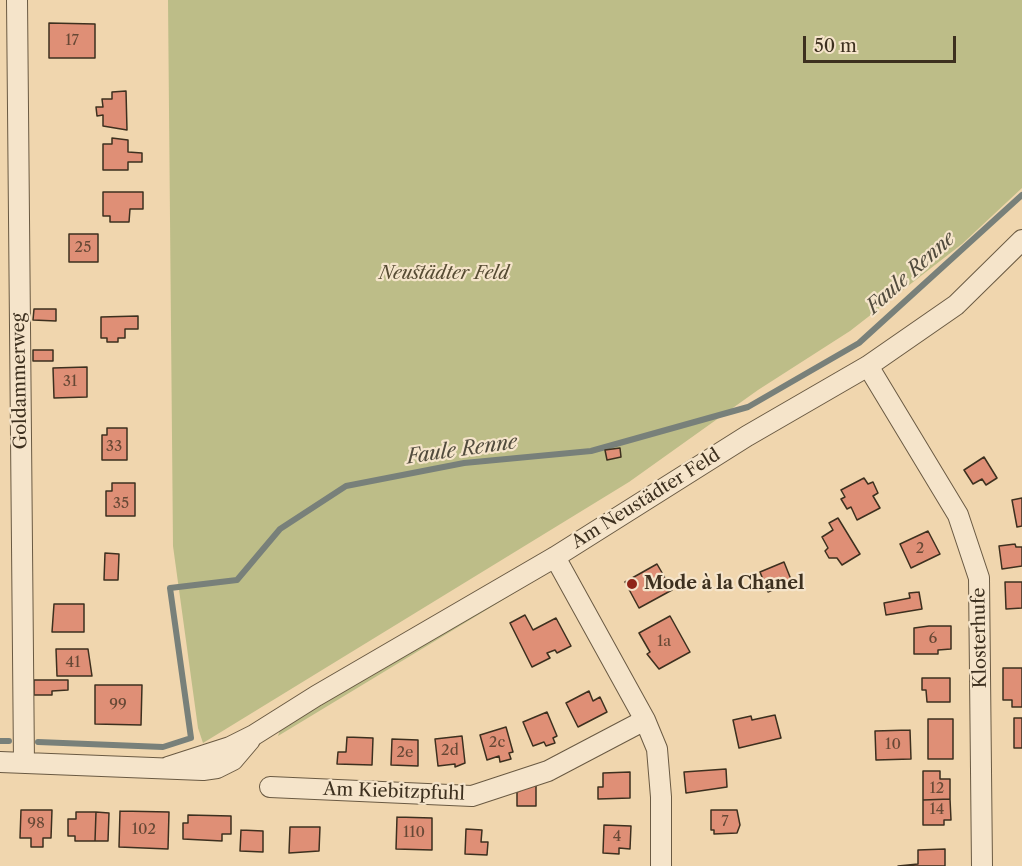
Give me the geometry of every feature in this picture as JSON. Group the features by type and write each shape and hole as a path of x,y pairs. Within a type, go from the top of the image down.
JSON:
{"street":[{"name":"Goldammerweg","path":"16,0 24,763"},
{"name":"Am Neustädter Feld","path":"0,762 168,766 230,747 254,735 316,696 555,557 747,436 867,366 956,305 1022,240"},
{"name":"Klosterhufe","path":"867,366 958,515 979,578 982,866"},
{"path":"555,557 645,720 657,749 661,797 661,866"},
{"name":"Am Kiebitzpfuhl","path":"270,787 472,796 548,771 645,720"}],"green space":[{"name":"Neustädter Feld","path":"168,0 1022,0 1022,188 962,244 850,331 758,390 629,482 203,743 198,728 173,546"},
{"path":"549,572 278,736 280,730 311,708"}],"building":[{"path":"49,23 95,24 95,58 49,58"},
{"path":"126,91 127,130 103,126 103,115 97,116 96,107 103,107 102,99 112,99 112,92"},
{"path":"112,138 128,140 128,152 142,153 142,162 128,162 128,170 103,170 103,144 112,144"},
{"path":"103,192 143,192 143,209 130,209 129,222 110,222 110,216 103,216"},
{"path":"69,234 98,234 98,262 69,262"},
{"path":"34,309 56,309 56,321 33,320"},
{"path":"138,316 138,329 125,329 125,338 118,338 118,342 107,342 107,338 101,338 101,317"},
{"path":"33,350 53,350 53,361 33,361"},
{"path":"87,367 87,397 54,398 53,368"},
{"path":"107,428 127,428 127,460 102,460 102,435 107,435"},
{"path":"620,448 621,457 607,460 605,450"},
{"path":"984,457 997,478 986,485 982,479 973,484 964,470"},
{"path":"864,478 868,484 873,482 878,493 873,496 880,508 857,520 851,507 847,509 841,499 845,497 841,490"},
{"path":"112,483 135,483 135,516 106,516 106,491 112,491"},
{"path":"1022,498 1022,526 1017,527 1012,500"},
{"path":"838,518 860,554 842,565 837,558 829,558 825,551 828,548 822,537 833,530 829,523"},
{"path":"928,531 940,554 911,568 900,544"},
{"path":"1015,544 1016,547 1022,547 1022,566 1002,569 999,546"},
{"path":"105,553 119,554 118,580 104,580"},
{"path":"784,562 792,582 768,592 760,572"},
{"path":"657,564 672,590 639,608 625,582"},
{"path":"1005,582 1022,582 1022,608 1006,609"},
{"path":"919,592 922,609 886,615 884,603 910,598 909,593"},
{"path":"54,604 84,604 84,632 52,632"},
{"path":"525,615 533,630 556,618 571,646 557,653 555,650 547,653 550,658 532,667 510,623"},
{"path":"670,616 690,652 659,669 647,654 650,652 639,633"},
{"path":"951,626 951,649 938,650 938,654 914,654 914,628"},
{"path":"56,649 88,649 92,676 57,676"},
{"path":"1003,668 1022,668 1022,707 1012,707 1012,700 1003,700"},
{"path":"922,678 950,678 950,702 927,702 926,690 922,690"},
{"path":"34,680 68,680 68,690 52,691 52,695 34,695"},
{"path":"95,685 142,685 141,725 95,724"},
{"path":"589,691 593,701 600,697 607,712 578,727 566,703"},
{"path":"547,712 557,736 553,738 555,743 546,746 544,742 533,746 523,722"},
{"path":"775,715 781,738 739,748 733,720 751,716 752,720"},
{"path":"1014,718 1022,718 1022,748 1014,748"},
{"path":"928,719 953,719 953,759 928,759"},
{"path":"506,727 513,752 509,753 511,759 500,762 499,756 487,760 480,735"},
{"path":"910,730 911,759 876,760 875,731"},
{"path":"462,736 465,763 455,767 455,764 438,766 435,739"},
{"path":"347,737 373,738 372,765 337,764 338,752 346,752"},
{"path":"392,739 418,740 418,766 391,765"},
{"path":"726,769 727,787 686,793 684,772"},
{"path":"923,771 940,771 940,779 950,779 950,799 923,800"},
{"path":"630,772 630,798 598,799 598,787 603,787 603,773"},
{"path":"536,783 536,806 517,806 517,792"},
{"path":"950,799 951,820 944,820 944,825 923,825 923,800"},
{"path":"21,810 52,810 51,838 43,838 43,847 31,847 31,838 20,838"},
{"path":"711,810 737,810 740,825 737,833 714,834 714,830 711,830"},
{"path":"120,811 169,812 168,849 119,847"},
{"path":"76,812 96,812 95,841 75,841 75,836 68,836 68,819 76,819"},
{"path":"96,812 109,813 108,841 95,841"},
{"path":"188,815 231,816 231,834 222,834 222,841 183,839 183,823 188,823"},
{"path":"397,817 432,818 432,850 396,849"},
{"path":"604,825 631,826 630,849 619,848 619,854 603,853"},
{"path":"290,827 320,827 319,851 289,853"},
{"path":"466,829 482,830 481,842 488,842 487,855 465,854"},
{"path":"241,830 263,831 263,852 240,851"},
{"path":"945,849 945,866 898,866 918,864 918,850"}],"waterway":[{"name":"Faule Renne","path":"38,742 163,747 191,738 170,588 237,580 280,529 346,486 464,463 591,451 748,407 859,343 1022,195"},
{"name":"Faule Renne","path":"0,741 9,741"}],"place":[{"name":"Mode à la Chanel","path":"632,584"}]}
